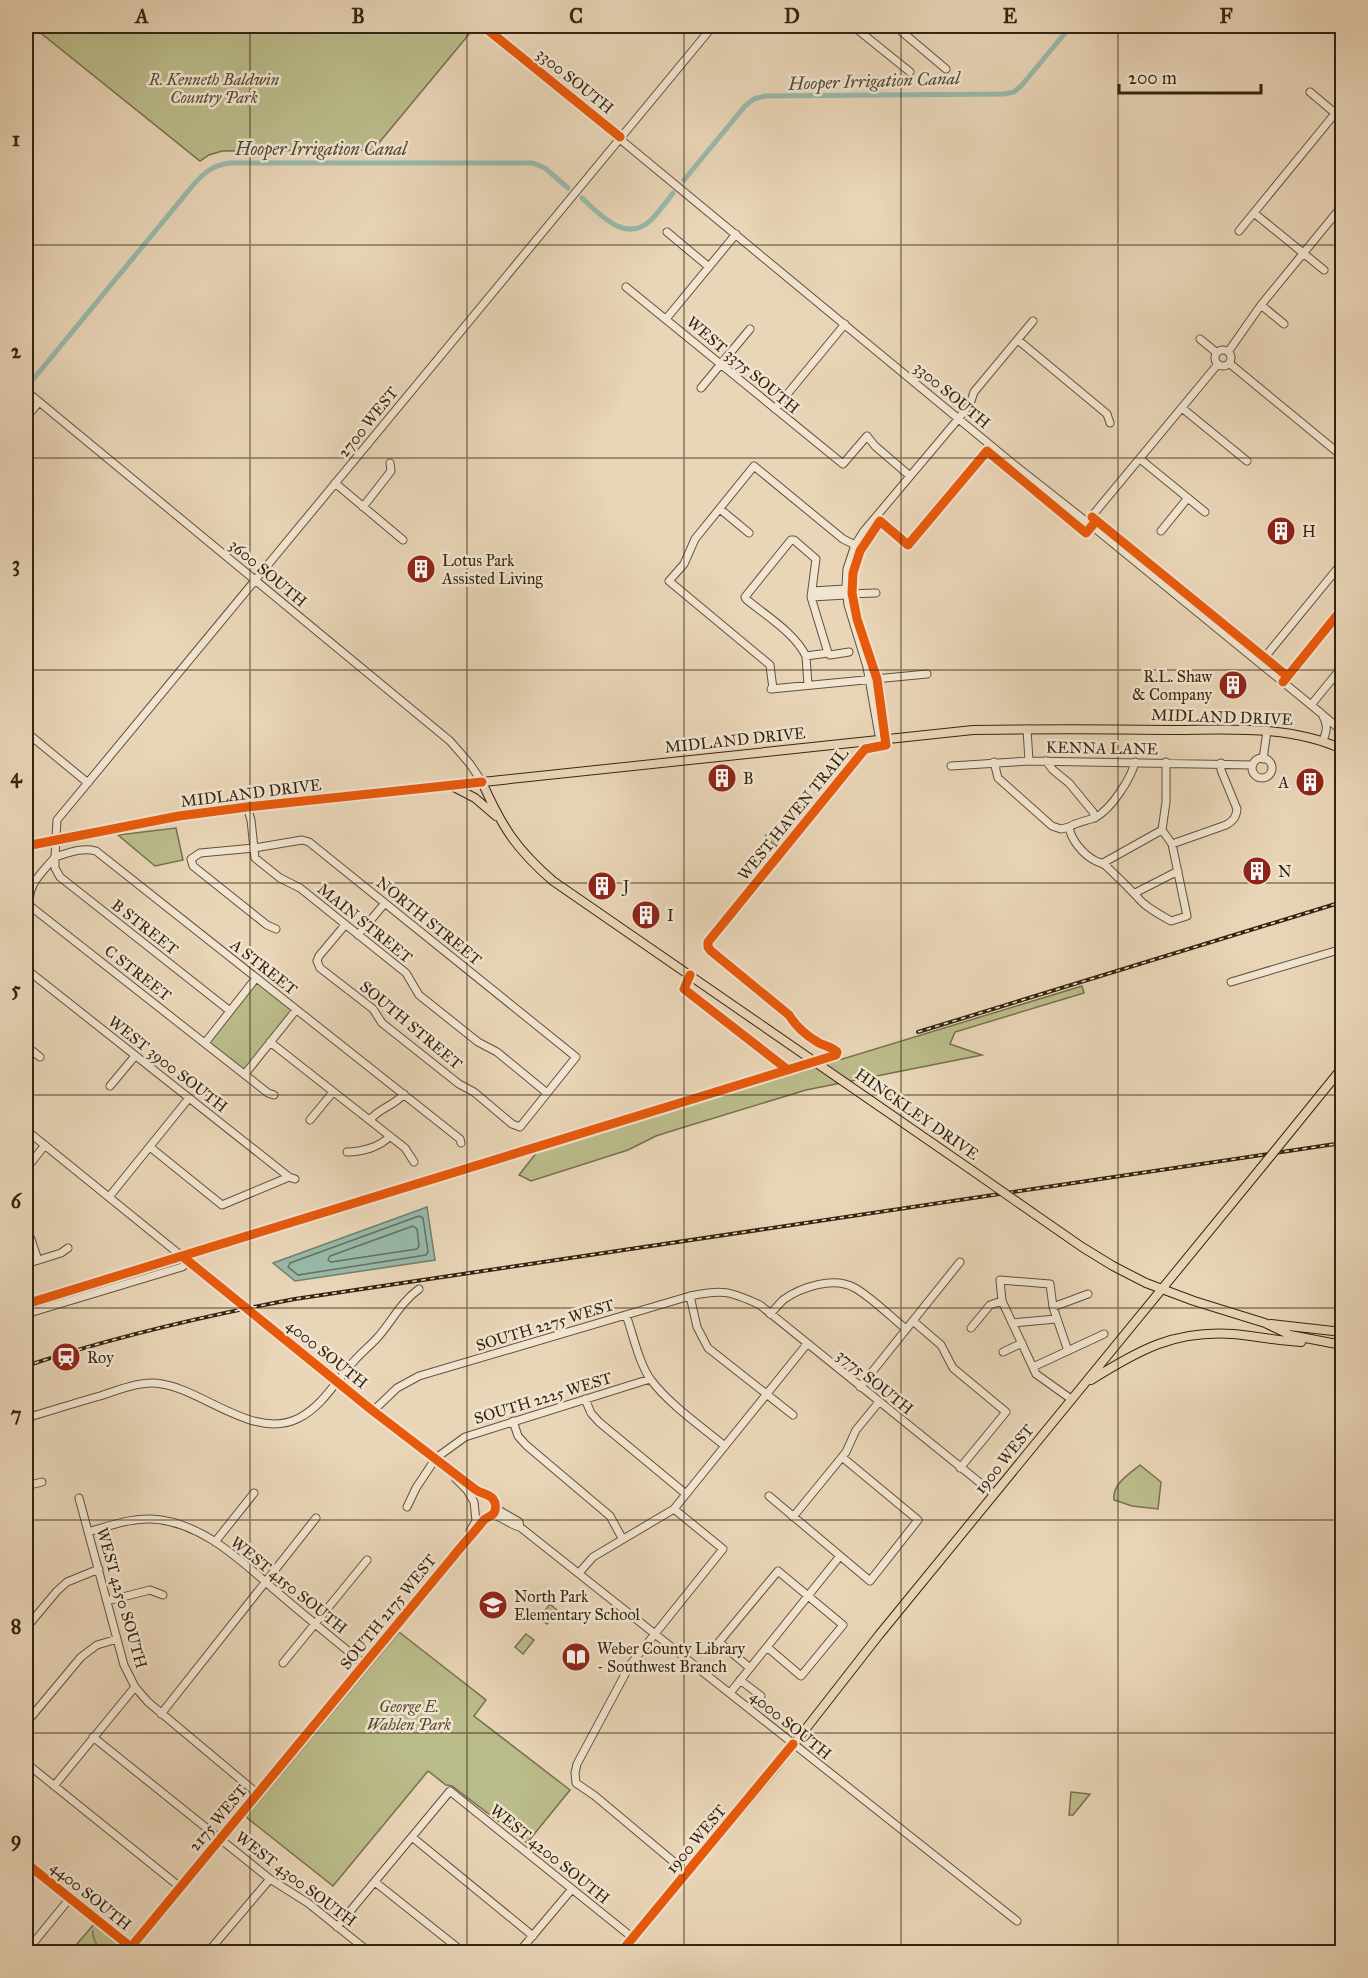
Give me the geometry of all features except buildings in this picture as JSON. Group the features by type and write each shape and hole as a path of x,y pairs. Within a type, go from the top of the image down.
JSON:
{"main road":[{"name":"MIDLAND DRIVE","path":"26,846 179,816 247,807 973,730 1267,731 1323,740 1342,749"},
{"name":"HINCKLEY DRIVE","path":"482,782 498,818 510,837 532,863 553,881 1082,1247 1146,1283 1265,1323 1290,1335 1342,1345"},
{"path":"450,785 475,798 498,818"},
{"name":"1900 WEST","path":"621,1953 1342,1068"},
{"name":"HINCKLEY DRIVE","path":"1265,1323 1342,1332"},
{"path":"1084,1386 1132,1354 1173,1339 1193,1335 1233,1334 1332,1344"}],"street":[{"name":"3300 SOUTH","path":"483,26 1342,731"},
{"name":"2700 WEST","path":"54,840 57,820 713,26"},
{"path":"853,26 910,72"},
{"path":"895,26 946,69"},
{"path":"1310,92 1342,119"},
{"path":"1239,231 1342,105"},
{"path":"1228,352 1261,305 1342,206"},
{"path":"1254,213 1324,270"},
{"path":"667,232 709,267"},
{"path":"666,319 736,234"},
{"name":"WEST 3375 SOUTH","path":"626,287 843,464 867,435 874,447 910,476"},
{"path":"1261,305 1284,324"},
{"path":"880,741 865,657 850,617 846,593 848,569 855,545 878,514 959,418 970,404 974,392 1033,321"},
{"path":"775,409 845,324"},
{"path":"701,388 750,329"},
{"path":"1200,339 1217,354"},
{"path":"1018,340 1107,414 1110,423"},
{"path":"1228,352 1221,351 1215,358 1222,366 1229,363"},
{"path":"1228,352 1231,356 1229,363"},
{"path":"1229,363 1342,456"},
{"path":"1087,522 1218,364"},
{"name":"3600 SOUTH","path":"27,392 450,741 482,782"},
{"path":"26,418 39,402"},
{"path":"1182,408 1247,461"},
{"path":"1140,459 1205,512"},
{"path":"363,507 392,471 390,464"},
{"path":"855,545 843,539 754,466 695,539 684,564 669,581 770,665 771,689 927,674"},
{"path":"335,483 403,540"},
{"path":"1161,531 1187,499"},
{"path":"720,509 749,533"},
{"path":"808,685 806,656 800,645 745,597 791,540 794,540 816,559 812,594 828,653"},
{"path":"26,572 27,555"},
{"path":"1260,663 1342,563"},
{"path":"812,594 876,593"},
{"path":"806,656 849,652"},
{"path":"1311,705 1342,667"},
{"path":"1322,714 1327,724 1323,740"},
{"path":"1027,729 1029,761"},
{"path":"1263,759 1267,731"},
{"path":"26,732 88,783"},
{"path":"1263,759 1269,762 1271,768 1266,777 1260,778 1252,770 1257,760 1263,759"},
{"name":"KENNA LANE","path":"951,766 1029,761 1253,765"},
{"path":"1046,761 1069,783 1093,812 1095,818"},
{"path":"994,762 998,778 1052,826 1061,829 1095,818 1110,806 1135,762"},
{"path":"1103,863 1144,903 1170,921 1187,916 1172,844 1162,831 1166,802 1166,762"},
{"path":"1172,844 1233,821 1238,809 1221,770 1221,763"},
{"name":"MAIN STREET","path":"247,807 251,820 255,858 280,878 300,888 406,973 419,995 478,1042 497,1052 548,1092"},
{"path":"1069,827 1070,836 1084,852 1095,862 1103,863 1162,831"},
{"path":"54,840 55,857"},
{"name":"NORTH STREET","path":"276,928 267,925 193,866 191,859 200,853 254,848 302,840 309,842 576,1057 548,1092"},
{"name":"A STREET","path":"55,857 79,850 96,851 404,1094 461,1143"},
{"name":"B STREET","path":"55,857 55,867 60,877 230,1011"},
{"name":"C STREET","path":"55,857 31,886 28,896 30,906 268,1093 274,1095"},
{"path":"1136,893 1178,871"},
{"path":"358,935 385,903"},
{"name":"SOUTH STREET","path":"345,925 317,961 320,968 373,1009 382,1023 459,1084 474,1092 512,1124 520,1127 548,1092"},
{"path":"1231,982 1342,949"},
{"name":"WEST 3900 SOUTH","path":"26,969 292,1178 222,1205 150,1147"},
{"path":"205,1043 256,978"},
{"path":"244,1074 296,1010"},
{"path":"270,1042 405,1148 414,1162"},
{"path":"26,1046 40,1057"},
{"path":"110,1086 135,1056"},
{"path":"310,1120 333,1092"},
{"path":"370,1120 380,1110 394,1104 404,1094"},
{"path":"109,1197 189,1098"},
{"name":"4000 SOUTH","path":"26,1130 373,1411 483,1495"},
{"path":"347,1152 356,1152 377,1145 390,1136"},
{"path":"26,1168 45,1145"},
{"path":"26,1225 38,1260"},
{"path":"26,1264 61,1253 68,1248"},
{"path":"26,1314 182,1267 189,1262"},
{"path":"860,1387 960,1262"},
{"path":"1068,1351 1056,1319 1050,1284 999,1280 1002,1301 1036,1374 1071,1400"},
{"path":"770,1314 782,1301 800,1291 834,1283 854,1287 906,1329"},
{"path":"26,1418 147,1383 160,1383 253,1421 277,1424 288,1422 305,1414 321,1400 377,1338 408,1297 419,1289"},
{"name":"SOUTH 2275 WEST","path":"373,1411 397,1388 419,1376 690,1296 723,1291 736,1294"},
{"name":"3775 SOUTH","path":"736,1294 760,1305 994,1494"},
{"path":"1053,1307 1088,1294"},
{"path":"690,1296 697,1327 708,1348 794,1415"},
{"path":"971,1328 990,1305 1002,1301"},
{"path":"626,1315 650,1379 666,1396 725,1446"},
{"path":"1012,1323 1056,1319"},
{"path":"913,1321 941,1345 953,1368 1006,1412 960,1468"},
{"path":"1033,1367 1104,1334"},
{"path":"1003,1352 1022,1343"},
{"path":"579,1573 592,1557 674,1509 807,1344"},
{"name":"SOUTH 2225 WEST","path":"407,1507 416,1488 436,1458 465,1437 650,1379"},
{"path":"585,1399 591,1413 599,1422 686,1494"},
{"path":"793,1517 846,1452 856,1430 879,1402"},
{"path":"513,1421 518,1436 526,1445 610,1516 622,1538"},
{"path":"769,1496 870,1581 918,1520 842,1457"},
{"name":"4000 SOUTH","path":"454,1474 474,1502"},
{"path":"26,1486 42,1482"},
{"path":"215,1542 254,1493"},
{"path":"483,1495 491,1497 495,1502 495,1508 489,1516 476,1514 473,1508 478,1496 483,1495"},
{"name":"WEST 4250 SOUTH","path":"79,1498 124,1665 135,1687 161,1714 258,1794"},
{"name":"4000 SOUTH","path":"495,1508 519,1522 520,1527"},
{"path":"674,1509 723,1550 630,1665 577,1764 575,1779 576,1784 596,1796 687,1873"},
{"name":"SOUTH 2175 WEST","path":"470,1537 476,1514"},
{"name":"4000 SOUTH","path":"489,1516 504,1518 514,1526 520,1527 1017,1921"},
{"name":"SOUTH 2175 WEST","path":"329,1707 489,1516"},
{"path":"161,1714 316,1518"},
{"name":"WEST 4150 SOUTH","path":"88,1532 130,1521 151,1519 172,1522 194,1531 215,1542 364,1664"},
{"path":"730,1693 840,1556"},
{"path":"283,1663 367,1560"},
{"path":"26,1628 67,1582 99,1569"},
{"path":"750,1668 719,1642 778,1571 843,1625 801,1676 768,1647"},
{"path":"107,1601 150,1590 163,1595"},
{"path":"26,1723 81,1657 97,1645 117,1638"},
{"path":"740,1680 761,1696"},
{"path":"54,1786 135,1687"},
{"name":"2175 WEST","path":"130,1947 329,1707"},
{"name":"WEST 4300 SOUTH","path":"93,1737 270,1879 308,1903 369,1953"},
{"path":"26,1763 180,1887"},
{"name":"WEST 4200 SOUTH","path":"412,1837 450,1791 633,1938"},
{"path":"338,1927 412,1837 533,1936"},
{"name":"4400 SOUTH","path":"26,1863 137,1953"},
{"path":"208,1953 270,1879"},
{"path":"375,1882 463,1953"},
{"path":"519,1953 572,1889"},
{"path":"26,1953 70,1898"}],"green space":[{"name":"R. Kenneth Baldwin Country Park","path":"32,26 475,27 373,150 222,151 200,161"},
{"path":"176,828 183,860 155,866 118,835"},
{"path":"789,833 790,838 780,849 765,837 766,835"},
{"path":"255,980 293,1011 245,1071 207,1042"},
{"path":"1082,986 1084,993 955,1032 950,1044 982,1055 806,1090 656,1136 628,1150 531,1181 519,1175 537,1152"},
{"path":"1140,1465 1161,1482 1158,1509 1132,1506 1114,1500 1118,1484"},
{"path":"550,1604 558,1611 547,1624 539,1618"},
{"name":"George E. Wahlen Park","path":"399,1632 486,1700 474,1716 570,1790 527,1843 452,1786 446,1785 428,1771 333,1886 246,1817"},
{"path":"526,1634 534,1640 523,1654 515,1647"},
{"path":"1071,1792 1090,1794 1073,1815 1069,1815"},
{"path":"95,1923 132,1952 70,1952"}],"water":[{"path":"427,1207 435,1260 295,1281 273,1263"}],"waterway":[{"path":"40,26 50,26"},
{"name":"Hooper Irrigation Canal","path":"684,180 745,106 754,99 765,96 1004,94 1014,92 1071,26"},
{"name":"Hooper Irrigation Canal","path":"26,388 194,184 219,165 230,163 533,163 545,168 568,188"},
{"name":"Hooper Irrigation Canal","path":"582,198 605,219 623,228 632,229 642,227 651,220 673,193"},
{"path":"93,1931 94,1940 101,1952"}],"railway":[{"path":"918,1032 1342,902"},
{"path":"26,1366 159,1328 295,1299 1342,1143"}],"cycle path":[{"path":"483,26 620,137"},
{"name":"WEST HAVEN TRAIL","path":"26,1304 836,1055 835,1050 806,1034 789,1015 711,951 708,942 865,749 886,745 877,679 857,619 852,593 853,573 860,551 880,521 908,545 987,451 1086,533 1096,521"},
{"path":"1092,517 1287,676"},
{"path":"1283,682 1342,609"},
{"path":"26,846 179,816 482,782"},
{"path":"690,975 684,989 788,1070"},
{"path":"131,1947 484,1520 494,1513 495,1508 495,1502 491,1497 476,1490 373,1411 182,1256"},
{"path":"621,1952 793,1744"},
{"path":"26,1863 137,1952"}],"place":[{"name":"H","path":"1281,531"},
{"name":"Lotus Park Assisted Living","path":"421,569"},
{"name":"R.L. Shaw & Company","path":"1233,685"},
{"name":"B","path":"722,778"},
{"name":"A","path":"1310,782"},
{"name":"N","path":"1257,871"},
{"name":"J","path":"602,886"},
{"name":"I","path":"646,915"},
{"name":"Roy","path":"66,1357"},
{"name":"North Park Elementary School","path":"493,1605"},
{"name":"Weber County Library - Southwest Branch","path":"576,1657"}]}
